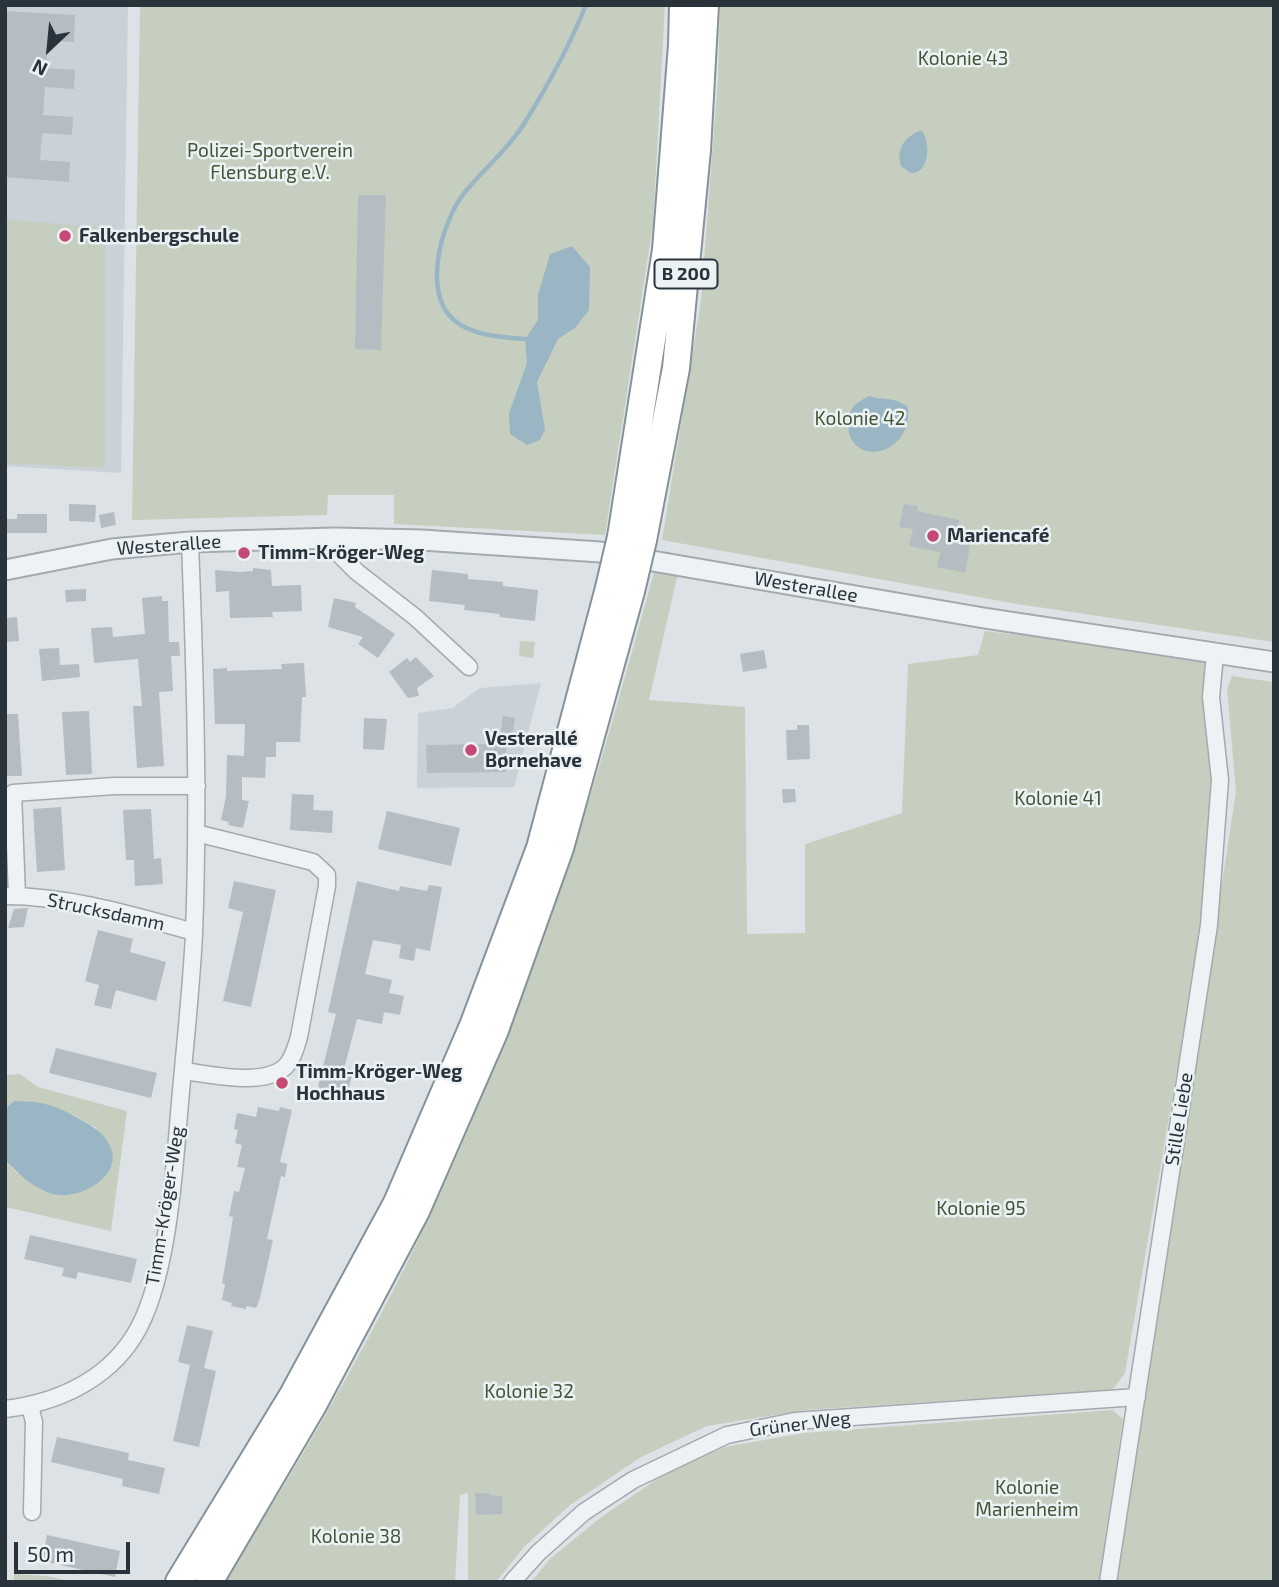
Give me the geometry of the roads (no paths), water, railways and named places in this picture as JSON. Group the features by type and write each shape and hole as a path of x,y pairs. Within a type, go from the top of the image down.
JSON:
{"highway":[{"name":"B 200","path":"632,538 666,250 683,5"},
{"name":"B 200","path":"209,1582 313,1405 416,1211 495,1030 560,848 632,538 676,368 697,150 705,5"},
{"name":"B 200","path":"179,1582 293,1395 403,1191 473,1026 540,848 620,589"}],"street":[{"name":"Westerallee","path":"5,570 112,549 190,542 335,538 422,540 600,552 984,618 1274,662"},
{"path":"335,538 341,555 357,572 415,617 469,667"},
{"name":"Timm-Kröger-Weg","path":"5,1409 30,1406 77,1389 120,1354 134,1336 151,1299 165,1235 183,1071 194,932 197,786 190,542"},
{"name":"Stille Liebe","path":"1108,1582 1209,925 1220,780 1211,697 1215,654"},
{"name":"Strucksdamm","path":"194,932 89,905 53,898 11,896 13,793 114,786 197,786"},
{"path":"183,1071 253,1078 272,1075 286,1066 294,1054 299,1037 327,886 327,875 313,862 196,832"},
{"name":"Grüner Weg","path":"512,1582 538,1553 584,1512 633,1480 727,1435 794,1421 1137,1397"},
{"path":"30,1406 34,1422 32,1512"}],"water":[{"path":"922,131 927,143 927,157 922,169 910,173 901,166 901,149 909,137"},
{"path":"572,246 590,267 589,310 575,328 558,339 537,382 545,430 540,440 527,445 510,434 509,413 527,363 525,339 538,320 538,295 550,254"},
{"path":"869,396 893,400 908,407 907,424 901,437 892,446 881,451 869,452 859,448 851,439 849,415 853,407"},
{"path":"14,1101 53,1106 98,1131 106,1139 113,1155 106,1175 87,1189 64,1195 46,1192 27,1180 5,1160 5,1109"}],"waterway":[{"path":"525,339 479,333 454,320 444,308 439,293 439,256 449,220 457,204 527,119 559,63 586,5"}],"place":[{"name":"Falkenbergschule","path":"65,236"},
{"name":"Mariencafé","path":"933,536"},
{"name":"Timm-Kröger-Weg","path":"244,553"},
{"name":"Vesterallé Børnehave","path":"471,750"},
{"name":"Timm-Kröger-Weg Hochhaus","path":"282,1083"}],"park label":[{"name":"Kolonie 43","path":"963,59"},
{"name":"Polizei-Sportverein Flensburg e.V.","path":"270,162"},
{"name":"Kolonie 42","path":"860,419"},
{"name":"Kolonie 41","path":"1058,799"},
{"name":"Kolonie 95","path":"981,1209"},
{"name":"Kolonie 32","path":"529,1392"},
{"name":"Kolonie Marienheim","path":"1027,1499"},
{"name":"Kolonie 38","path":"356,1537"}]}
